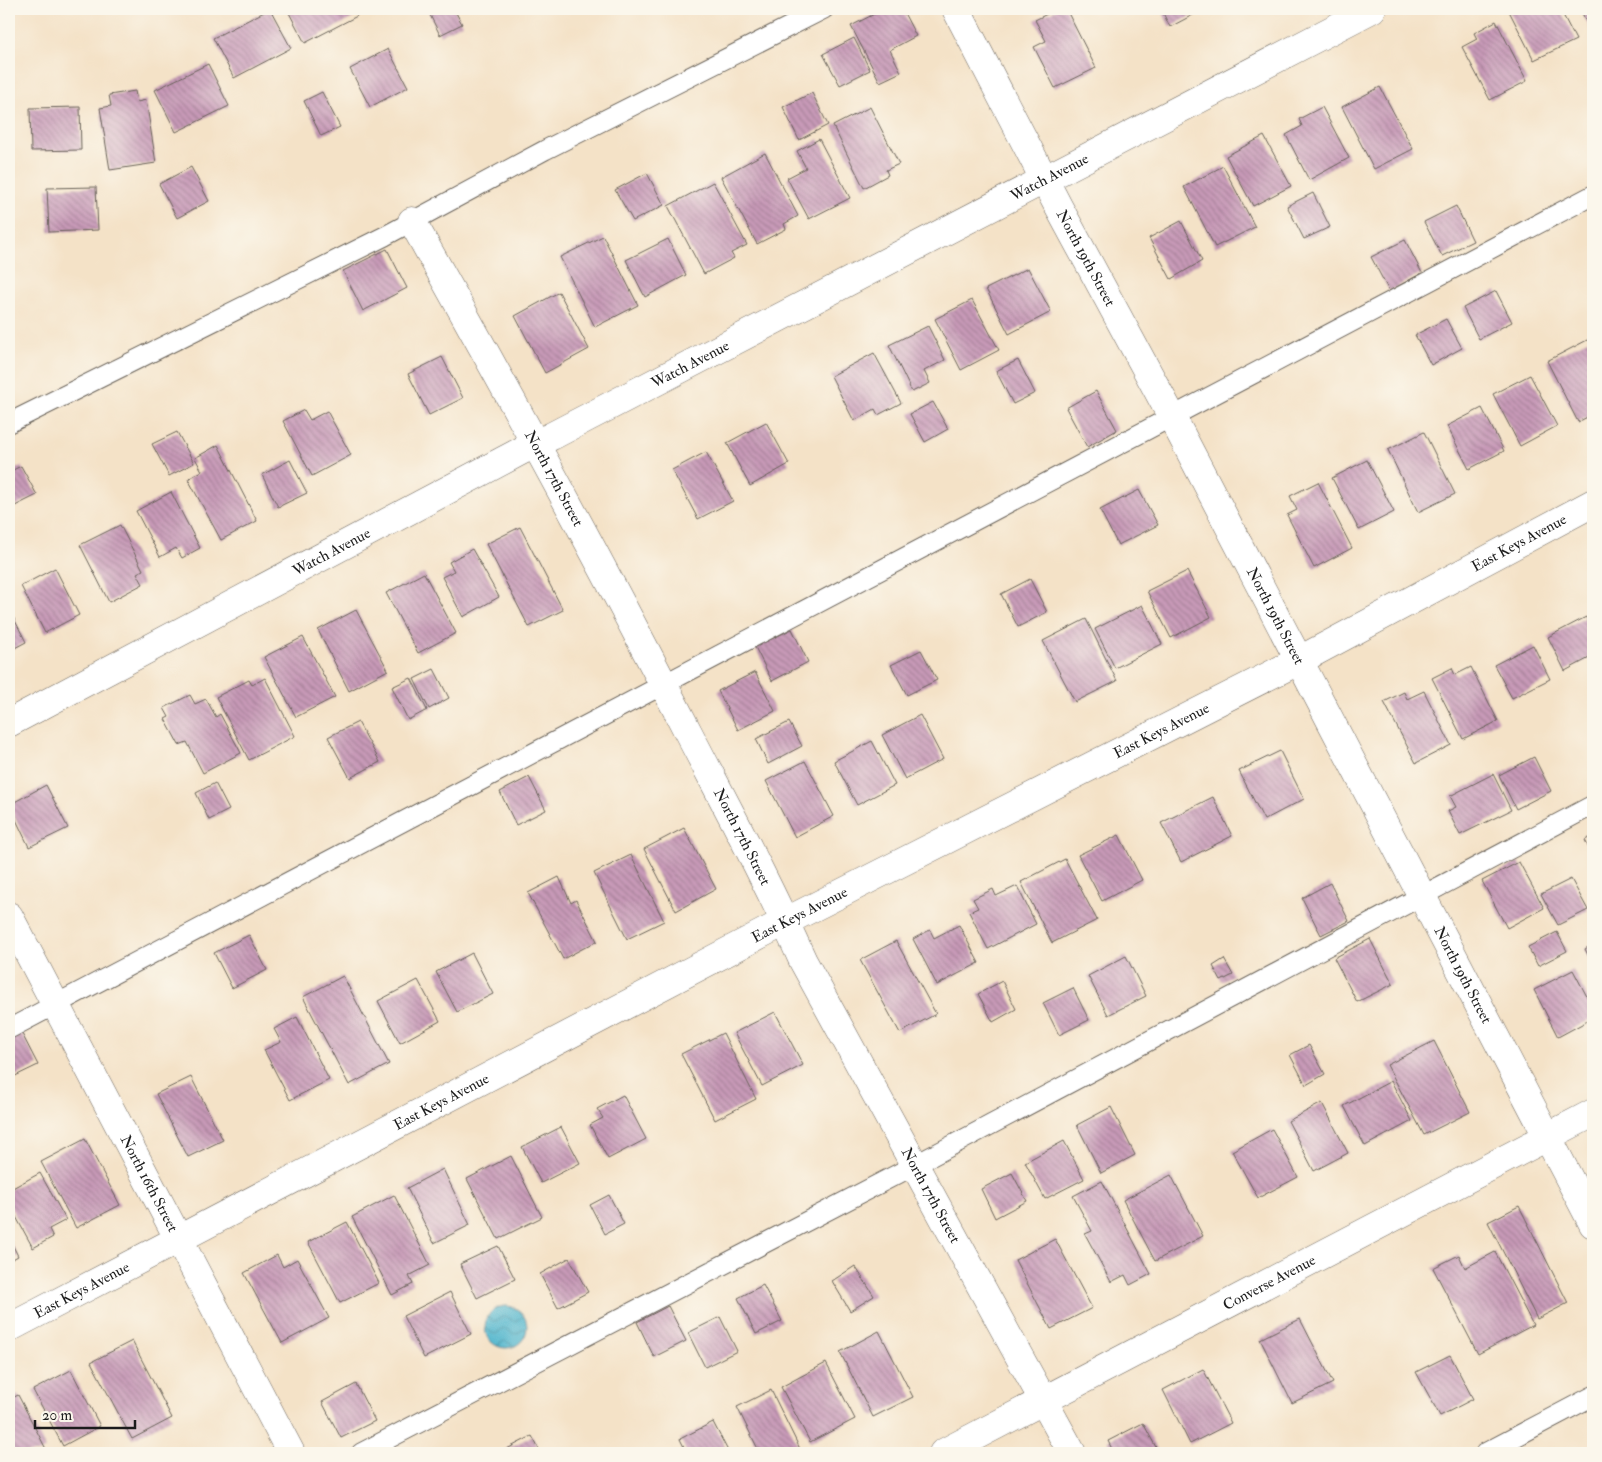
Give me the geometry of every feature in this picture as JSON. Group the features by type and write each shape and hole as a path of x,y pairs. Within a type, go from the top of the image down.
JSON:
{"street":[{"name":"North 19th Street","path":"956,9 1044,180 1172,417 1593,1224"},
{"name":"Watch Avenue","path":"9,723 537,444 1372,9"},
{"name":"North 17th Street","path":"412,221 537,444 663,683 785,921 803,961 1072,1453"},
{"name":"East Keys Avenue","path":"9,1328 785,921 1298,660 1593,503"},
{"name":"North 16th Street","path":"9,916 291,1453"},
{"name":"Converse Avenue","path":"943,1453 1593,1113"}],"lane":[{"path":"9,423 412,221 545,150 824,9"},
{"path":"9,1029 1593,195"},
{"path":"362,1453 915,1165 1593,805"},
{"path":"1485,1453 1593,1396"}],"water":[{"path":"506,1306 521,1312 527,1327 521,1342 506,1348 491,1342 485,1327 491,1312"}],"building":[{"path":"270,9 291,48 234,78 213,38"},
{"path":"287,9 354,9 357,16 305,43"},
{"path":"427,9 454,9 462,24 440,35"},
{"path":"884,9 902,9 916,36 890,50 901,72 880,82 851,26"},
{"path":"1057,9 1066,9 1096,68 1055,88 1034,47 1046,41 1035,20"},
{"path":"1161,9 1204,9 1170,27"},
{"path":"1515,9 1560,9 1576,40 1534,60 1509,11"},
{"path":"1580,9 1593,9 1593,35"},
{"path":"1496,21 1527,81 1490,100 1462,47 1477,39 1474,33"},
{"path":"854,38 870,70 840,85 823,54"},
{"path":"388,49 408,87 370,107 350,69"},
{"path":"208,64 229,106 176,132 155,90"},
{"path":"1380,87 1413,149 1374,169 1342,107"},
{"path":"135,91 137,102 146,100 156,163 110,170 100,108 111,106 109,95"},
{"path":"322,92 340,127 321,136 304,101"},
{"path":"812,93 828,125 799,140 783,107"},
{"path":"80,107 81,150 31,151 30,108"},
{"path":"870,107 899,164 886,170 888,175 864,188 833,126"},
{"path":"1322,107 1349,158 1309,180 1286,135 1302,126 1299,119"},
{"path":"1264,136 1291,186 1253,206 1226,156"},
{"path":"819,139 850,198 809,219 787,178 806,168 797,151"},
{"path":"765,153 798,216 784,224 786,229 757,244 721,177"},
{"path":"1223,166 1255,227 1215,247 1184,187"},
{"path":"191,167 209,201 177,218 159,184"},
{"path":"647,173 664,205 633,221 615,190"},
{"path":"713,182 747,245 731,253 734,258 704,274 668,206"},
{"path":"96,187 98,230 49,232 47,188"},
{"path":"1313,193 1330,227 1304,239 1287,206"},
{"path":"1456,206 1473,241 1442,256 1424,222"},
{"path":"1181,221 1202,261 1171,279 1149,238"},
{"path":"603,236 638,305 595,327 560,257"},
{"path":"668,239 686,275 645,297 626,260"},
{"path":"1405,240 1422,273 1389,291 1371,257"},
{"path":"387,249 407,288 363,311 343,271"},
{"path":"1028,268 1051,312 1009,334 986,289"},
{"path":"1496,291 1512,322 1479,339 1463,308"},
{"path":"559,292 589,349 545,373 515,316"},
{"path":"972,300 999,350 961,370 935,319"},
{"path":"1446,319 1462,348 1431,365 1415,335"},
{"path":"928,326 945,360 924,371 930,383 912,392 889,345"},
{"path":"1593,337 1593,414 1578,422 1547,361"},
{"path":"874,353 901,403 878,415 875,409 854,421 831,376"},
{"path":"442,357 463,398 429,415 408,374"},
{"path":"1018,360 1035,393 1013,404 996,371"},
{"path":"1530,375 1557,426 1520,446 1493,394"},
{"path":"1096,391 1117,430 1087,447 1066,408"},
{"path":"933,402 948,429 925,442 910,414"},
{"path":"1482,408 1504,451 1469,469 1447,426"},
{"path":"304,410 310,420 327,411 351,455 312,476 283,421"},
{"path":"766,422 789,464 750,486 727,443"},
{"path":"177,432 194,463 169,476 152,444"},
{"path":"1424,432 1455,494 1418,512 1388,450"},
{"path":"218,445 257,521 221,540 188,479 202,471 195,458"},
{"path":"706,452 733,501 698,519 672,470"},
{"path":"290,460 307,493 278,507 262,475"},
{"path":"1367,460 1394,512 1359,530 1332,478"},
{"path":"21,466 37,495 15,506 9,495 9,472"},
{"path":"1318,482 1352,548 1314,568 1287,515 1297,510 1290,496"},
{"path":"1139,490 1158,525 1118,545 1100,510"},
{"path":"171,492 200,548 182,558 176,548 160,557 136,511"},
{"path":"120,525 143,570 137,573 143,584 109,602 80,545"},
{"path":"520,527 563,610 529,627 486,544"},
{"path":"472,549 499,597 463,617 442,577 454,571 449,562"},
{"path":"55,568 79,615 45,633 21,586"},
{"path":"1187,571 1211,617 1171,638 1147,591"},
{"path":"424,573 456,633 418,653 386,593"},
{"path":"1030,579 1047,612 1018,627 1001,594"},
{"path":"1142,605 1162,644 1115,668 1095,629"},
{"path":"9,609 26,642 9,651"},
{"path":"356,610 388,670 349,691 318,630"},
{"path":"1586,617 1593,631 1593,656 1565,671 1548,637"},
{"path":"1086,619 1117,681 1075,702 1043,641"},
{"path":"792,629 808,662 772,681 755,647"},
{"path":"303,637 335,697 296,717 264,657"},
{"path":"1533,645 1550,679 1512,698 1494,665"},
{"path":"921,650 937,680 907,695 891,665"},
{"path":"1471,667 1498,721 1463,739 1432,678 1452,668 1455,675"},
{"path":"434,669 449,698 429,709 414,679"},
{"path":"755,672 775,711 738,730 718,691"},
{"path":"265,678 295,736 249,760 216,697 249,680 252,685"},
{"path":"411,678 427,710 408,720 392,687"},
{"path":"1424,691 1451,745 1416,763 1384,702 1404,692 1407,699"},
{"path":"190,695 195,704 206,699 216,717 220,714 241,753 203,773 187,742 179,745 165,719 169,717 164,708"},
{"path":"920,715 943,759 905,779 882,735"},
{"path":"358,722 380,762 350,778 328,737"},
{"path":"789,722 802,746 768,764 756,739"},
{"path":"872,741 895,785 857,805 834,761"},
{"path":"1280,751 1304,799 1264,820 1239,771"},
{"path":"1534,757 1551,791 1516,809 1499,775"},
{"path":"805,761 834,816 795,837 766,781"},
{"path":"1493,774 1511,810 1460,835 1448,811 1456,807 1450,796"},
{"path":"529,777 546,810 516,825 500,792"},
{"path":"215,783 229,810 209,820 196,793"},
{"path":"46,785 68,828 29,847 9,805"},
{"path":"1213,797 1232,836 1181,862 1161,823"},
{"path":"684,828 716,889 676,911 644,849"},
{"path":"1119,835 1142,880 1102,901 1078,855"},
{"path":"1593,836 1593,857 1585,840"},
{"path":"631,855 664,921 627,939 594,873"},
{"path":"1065,859 1097,920 1052,943 1021,882"},
{"path":"1519,862 1544,908 1507,928 1482,881"},
{"path":"559,877 571,903 576,900 597,941 563,959 528,893"},
{"path":"1571,879 1588,910 1558,925 1541,894"},
{"path":"1330,883 1349,921 1321,935 1302,898"},
{"path":"1017,886 1036,924 988,949 969,912 978,908 973,899 993,889 996,896"},
{"path":"959,925 979,963 937,985 913,939 930,930 934,938"},
{"path":"1557,932 1567,951 1538,966 1528,947"},
{"path":"249,935 267,970 232,988 214,953"},
{"path":"1370,939 1393,984 1357,1002 1334,958"},
{"path":"896,941 936,1014 900,1033 860,960"},
{"path":"1593,944 1593,965 1585,949"},
{"path":"472,953 493,994 457,1012 436,972"},
{"path":"1126,956 1146,996 1108,1015 1088,976"},
{"path":"1224,959 1233,975 1221,981 1213,966"},
{"path":"1573,970 1593,1008 1593,1018 1558,1037 1534,990"},
{"path":"343,976 389,1064 349,1085 303,997"},
{"path":"418,980 440,1021 400,1043 378,1001"},
{"path":"1002,981 1016,1009 993,1022 978,994"},
{"path":"1073,988 1089,1020 1059,1035 1043,1003"},
{"path":"775,1012 803,1065 762,1086 734,1033"},
{"path":"297,1017 329,1080 290,1100 264,1050 281,1042 274,1029"},
{"path":"20,1030 38,1065 9,1079 9,1037"},
{"path":"723,1033 756,1099 715,1120 681,1054"},
{"path":"1434,1041 1470,1112 1424,1135 1387,1065"},
{"path":"1309,1045 1325,1074 1306,1085 1290,1055"},
{"path":"191,1077 223,1140 188,1157 156,1094"},
{"path":"1391,1081 1412,1121 1365,1146 1344,1106"},
{"path":"623,1095 646,1139 608,1159 590,1125 603,1118 597,1109"},
{"path":"1322,1103 1348,1153 1314,1171 1288,1121"},
{"path":"1111,1107 1135,1155 1101,1173 1077,1125"},
{"path":"561,1127 580,1163 541,1183 522,1147"},
{"path":"1272,1129 1298,1177 1258,1198 1232,1151"},
{"path":"85,1139 120,1205 76,1228 41,1162"},
{"path":"1064,1141 1084,1179 1045,1199 1025,1162"},
{"path":"511,1156 542,1217 498,1239 467,1179"},
{"path":"443,1169 470,1225 434,1243 407,1188"},
{"path":"40,1173 66,1220 49,1229 53,1237 33,1248 9,1204 9,1190"},
{"path":"1012,1173 1027,1201 995,1218 981,1189"},
{"path":"1171,1175 1203,1236 1155,1261 1123,1200"},
{"path":"1102,1181 1151,1274 1130,1285 1125,1275 1111,1282 1085,1234 1092,1231 1073,1196"},
{"path":"394,1195 430,1265 409,1276 413,1284 392,1295 352,1217"},
{"path":"609,1195 624,1224 605,1234 590,1205"},
{"path":"1519,1206 1568,1303 1537,1319 1488,1222"},
{"path":"347,1222 379,1283 340,1303 308,1242"},
{"path":"9,1238 18,1256 9,1261"},
{"path":"1055,1239 1092,1308 1051,1329 1015,1260"},
{"path":"498,1246 515,1279 477,1298 460,1264"},
{"path":"1495,1252 1533,1325 1478,1354 1433,1268 1459,1255 1465,1268"},
{"path":"277,1255 283,1267 297,1259 329,1318 282,1343 244,1273"},
{"path":"569,1258 588,1292 558,1308 540,1274"},
{"path":"855,1266 874,1296 850,1311 832,1281"},
{"path":"763,1285 782,1321 756,1334 738,1298"},
{"path":"450,1292 471,1334 424,1358 403,1316"},
{"path":"668,1306 686,1341 654,1357 637,1322"},
{"path":"720,1317 737,1351 705,1367 688,1333"},
{"path":"1300,1319 1333,1383 1292,1403 1260,1339"},
{"path":"879,1331 913,1397 873,1417 840,1352"},
{"path":"132,1341 172,1418 132,1439 91,1362"},
{"path":"1450,1355 1473,1399 1440,1416 1416,1372"},
{"path":"826,1363 855,1419 810,1442 781,1387"},
{"path":"1203,1369 1231,1423 1190,1444 1163,1390"},
{"path":"71,1370 100,1426 63,1446 33,1390"},
{"path":"356,1384 375,1421 341,1438 322,1402"},
{"path":"771,1390 802,1453 760,1453 737,1407"},
{"path":"18,1395 46,1449 38,1453 9,1453 9,1400"},
{"path":"713,1422 729,1453 687,1453 680,1439"},
{"path":"1143,1423 1159,1453 1114,1453 1108,1441"},
{"path":"532,1436 541,1453 499,1453"}]}
